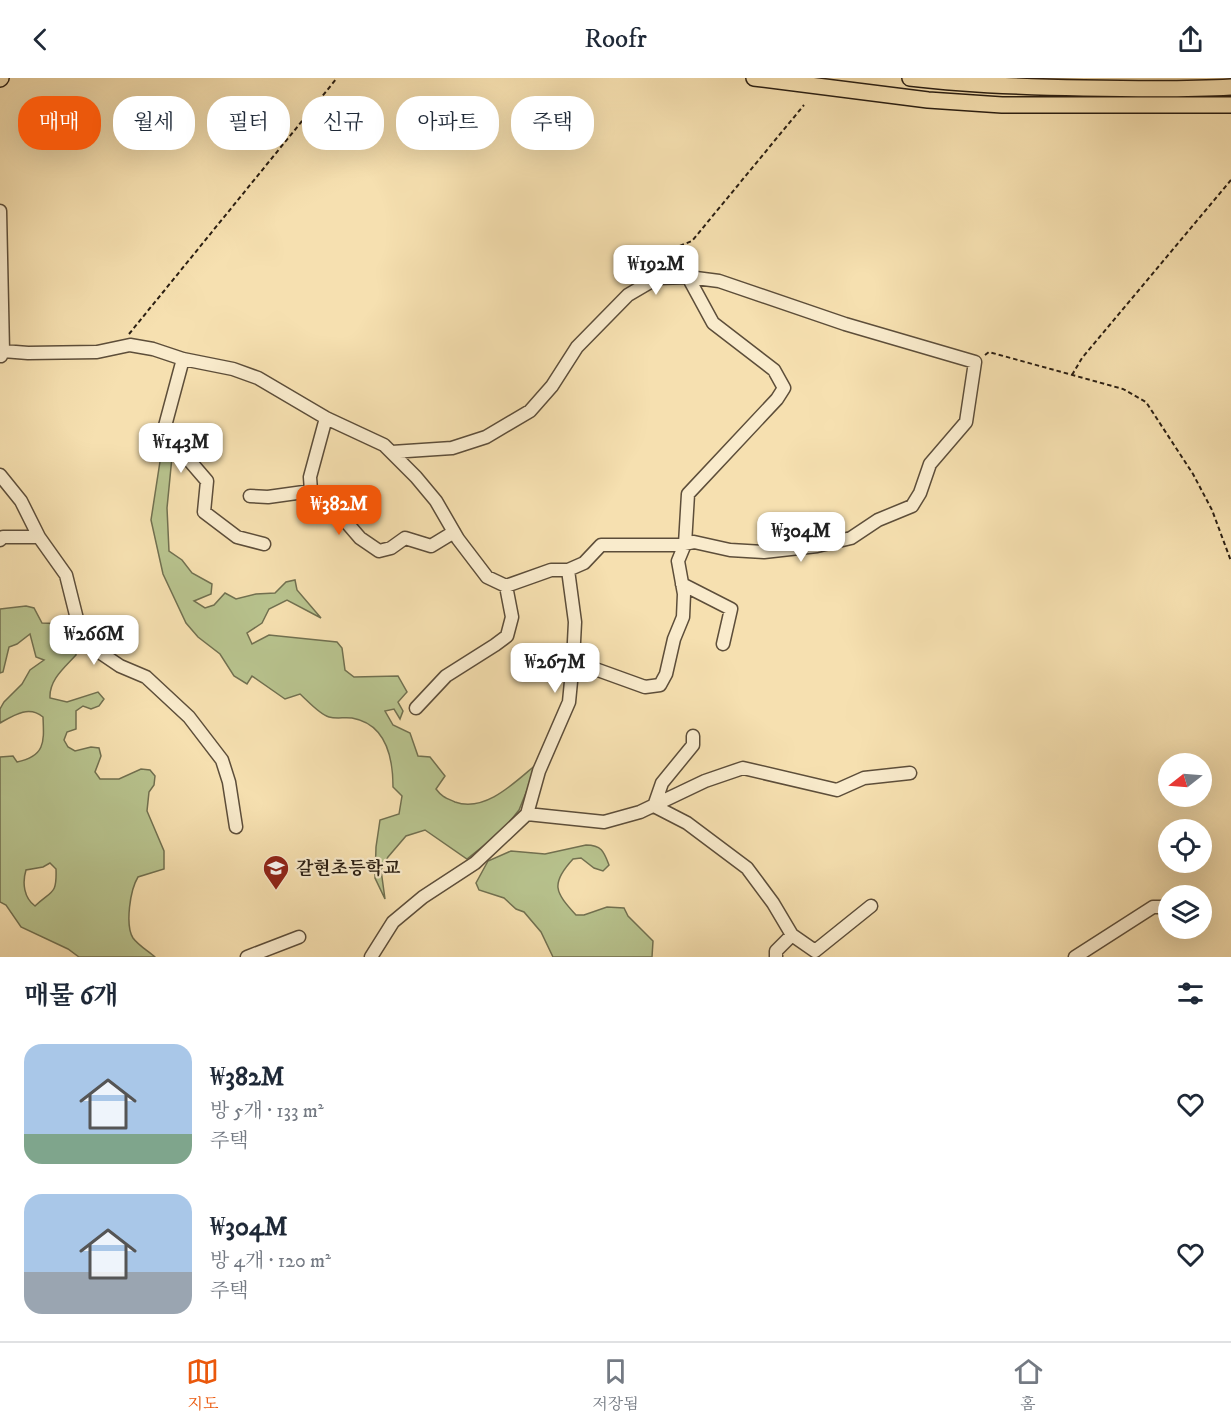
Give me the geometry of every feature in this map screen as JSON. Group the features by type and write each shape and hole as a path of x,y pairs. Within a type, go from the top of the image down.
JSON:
{"main road":[{"path":"754,78 928,100 1002,105 1231,105"},
{"path":"910,78 1057,87 1143,89 1231,87"}],"street":[{"path":"0,211 1,354 96,352 130,345 233,369 258,378 326,418 384,445 436,501 454,532 487,577 506,586 551,570 568,570 584,563 601,545 694,542 730,550 764,552 817,546 851,538 878,520 912,507 920,493 930,464 966,422 975,362 845,324 719,281 688,277 657,278 628,295 578,347 552,386 530,411 486,437 452,448 392,452"},
{"path":"573,661 645,687 660,685 666,674 683,617 684,594 678,561 685,544 688,494 777,399 784,388 774,370 713,323 688,277"},
{"path":"183,359 165,426 170,438 207,481 204,512 237,537 264,544"},
{"path":"311,491 310,477 326,418"},
{"path":"0,475 21,501 39,537 66,575 79,627 86,642 120,666 146,677 189,717 222,760 229,782 236,827"},
{"path":"250,496 268,497 311,491 335,508 360,538 380,551 391,548 405,538 430,546 454,532"},
{"path":"0,540 3,537 39,537"},
{"path":"374,955 393,922 423,897 475,863 527,814 539,771 569,702 574,622 568,570"},
{"path":"682,584 731,609 723,644"},
{"path":"416,708 446,676 507,636 512,617 506,586"},
{"path":"654,806 662,783 693,745 693,736"},
{"path":"527,814 604,822 640,812 705,781 742,768 837,790 864,778 910,773"},
{"path":"654,806 687,824 747,868 792,934 815,951 872,906"},
{"path":"1075,957 1153,907 1158,907"},
{"path":"776,957 776,951 792,934"},
{"path":"247,957 299,937"}],"path":[{"path":"119,347 337,78"},
{"path":"628,295 627,272 639,262 692,241 804,105"},
{"path":"1072,375 1082,358 1231,180"},
{"path":"975,362 989,352 1124,389 1146,402 1193,474 1212,510 1231,561"}],"green space":[{"path":"163,442 169,446 172,457 167,508 169,551 182,560 192,573 212,584 211,594 194,601 205,608 214,605 225,593 236,599 256,594 275,593 286,582 295,580 297,590 321,618 287,600 269,609 262,623 247,633 252,644 269,635 337,642 342,648 345,670 354,677 398,676 407,692 398,702 403,711 400,719 394,709 385,711 393,725 410,733 418,756 430,757 445,776 436,789 442,796 455,802 478,803 500,793 538,763 519,810 503,830 467,859 425,830 406,836 388,857 381,870 385,899 375,878 380,820 399,814 402,796 393,787 389,754 385,744 373,727 364,721 329,717 300,694 285,699 252,676 247,684 234,676 220,654 198,637 186,623 163,574 151,520"},
{"path":"26,606 34,608 42,623 67,624 76,638 76,655 55,680 50,698 67,702 98,692 104,699 99,706 91,709 83,706 76,711 76,729 67,732 64,740 68,747 75,751 91,747 99,748 101,756 95,772 100,779 119,779 141,769 150,770 155,776 154,785 149,792 147,811 164,851 164,869 138,877 133,890 129,925 133,938 155,957 79,957 68,949 21,927 6,905 0,902 0,757 13,756 17,762 33,756 43,740 43,717 38,713 22,712 0,723 0,709 22,684 30,670 44,660 36,657 30,634 9,647 3,672 0,673 0,609","holes":["50,863 56,869 54,888 35,906 28,899 25,890 26,870 43,867"]},
{"path":"586,845 596,846 602,850 609,865 603,871 594,868 581,858 573,859 558,882 563,900 576,915 584,915 607,907 624,908 628,916 653,941 652,957 553,957 541,932 524,912 516,909 504,898 479,890 476,883 488,861 511,851 545,854"}],"place":[{"name":"갈현초등학교","path":"276,891"}]}
